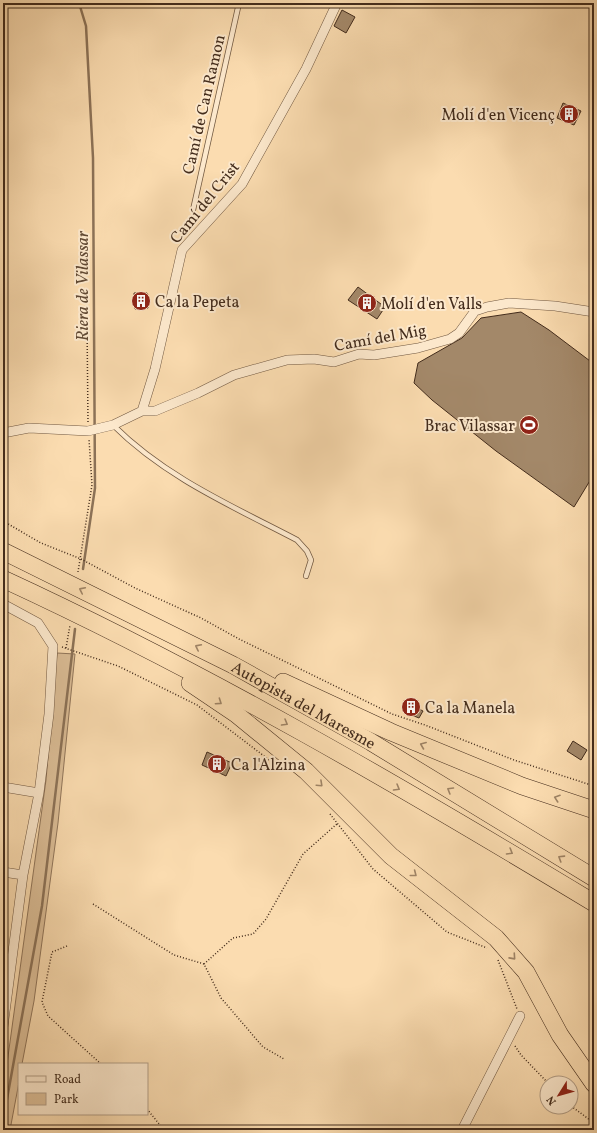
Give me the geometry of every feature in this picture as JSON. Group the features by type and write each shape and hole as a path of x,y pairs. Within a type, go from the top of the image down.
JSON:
{"highway":[{"name":"Autopista del Maresme","path":"3,551 233,665 371,742 594,878"},
{"name":"Autopista del Maresme","path":"3,579 130,640 258,708 506,850 594,903"},
{"path":"130,640 242,718 306,771 391,856 496,938 526,972 560,1035 594,1084"},
{"path":"233,665 288,684 391,732 522,786 594,810"}],"street":[{"name":"Camí del Crist","path":"142,411 155,369 182,250 242,184 306,69 337,3"},
{"name":"Camí del Mig","path":"3,433 29,428 88,431 113,426 142,411 155,411 234,375 287,360 314,359 334,362 359,354 374,355 418,348 450,339 459,333 475,311 487,307 508,303 555,306 594,312"},
{"path":"3,604 38,623 53,646 49,714 39,793 7,961 3,1028"},
{"path":"3,787 39,793"},
{"path":"3,872 23,875"},
{"path":"466,1129 509,1036 520,1016"}],"lane":[{"name":"Camí de Can Ramon","path":"193,210 239,3"},
{"path":"113,426 134,446 178,478 297,540 307,551 311,560 306,576"}],"path":[{"path":"78,572 92,485 88,431 87,322"},
{"path":"3,521 40,542 81,559 135,588 201,618 239,639 392,714 425,724 514,760 594,786"},
{"path":"70,625 66,648 118,666 197,705 289,774"},
{"path":"328,812 373,869 447,932 487,948"},
{"path":"204,964 233,938 253,934 266,919 303,854 338,823"},
{"path":"93,904 174,954 204,964 221,998 263,1047 284,1060"},
{"path":"67,946 52,952 42,1002 48,1016 100,1063"},
{"path":"497,958 520,1016"},
{"path":"509,1036 521,1055 540,1075"},
{"path":"148,1110 164,1130"},
{"path":"579,1112 594,1123"}],"green space":[{"path":"57,653 75,654 58,823 34,1001 22,1063 18,1063 18,1087 10,1130 3,1130 3,1093 46,780"}],"building":[{"path":"342,10 355,17 346,33 334,26"},
{"name":"Molí d'en Vicenç","path":"563,103 581,111 574,125 557,118"},
{"name":"Molí d'en Valls","path":"358,287 385,307 377,319 348,300"},
{"name":"Ca la Pepeta","path":"134,293 147,293 148,308 135,309"},
{"name":"Brac Vilassar","path":"521,312 549,330 594,364 594,474 574,507 496,451 432,400 414,383 418,363 462,338 481,318"},
{"name":"Ca la Manela","path":"409,704 423,711 419,718 404,712"},
{"path":"573,741 587,750 581,760 567,751"},
{"name":"Ca l'Alzina","path":"207,752 232,763 226,776 202,765"}],"waterway":[{"name":"Riera de Vilassar","path":"79,3 86,26 93,158 95,488 83,569"},
{"path":"3,1121 42,906 75,629"}],"place":[{"name":"Molí d'en Vicenç","path":"569,114"},
{"name":"Ca la Pepeta","path":"141,301"},
{"name":"Molí d'en Valls","path":"367,303"},
{"name":"Brac Vilassar","path":"529,425"},
{"name":"Ca la Manela","path":"411,707"},
{"name":"Ca l'Alzina","path":"217,764"}]}
